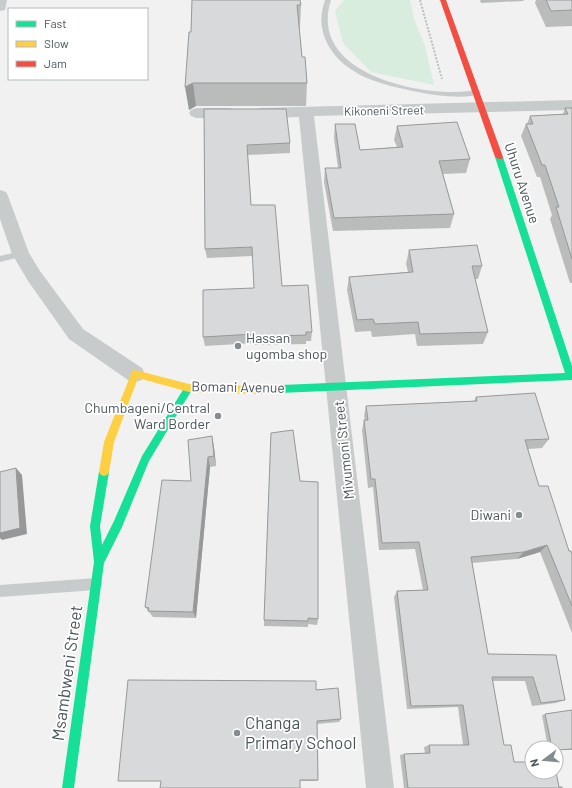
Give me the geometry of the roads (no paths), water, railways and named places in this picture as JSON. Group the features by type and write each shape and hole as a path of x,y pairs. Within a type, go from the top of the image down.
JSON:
{"main road":[{"name":"Uhuru Avenue","path":"443,0 483,109 572,377"},
{"name":"Bomani Avenue","path":"135,374 190,388 251,390 572,377"},
{"path":"99,562 95,526 109,442 135,374"},
{"path":"99,562 118,524 145,459 190,388"},
{"name":"Msambweni Street","path":"68,788 99,562"}],"street":[{"path":"0,7 1,0"},
{"name":"Kikoneni Street","path":"196,114 483,109 572,105"},
{"name":"Mivumoni Street","path":"306,113 380,788"},
{"name":"Bomani Avenue","path":"0,196 21,254 34,276 76,334 135,374"}],"lane":[{"path":"328,0 324,17 328,40 348,65 366,76 389,85 446,94 477,92"},
{"path":"0,259 21,254"},
{"path":"0,591 96,584"}],"place":[{"name":"Hassan ugomba shop","path":"238,346"},
{"name":"Chumbageni/Central Ward Border","path":"218,416"},
{"name":"Diwani","path":"519,515"},
{"name":"Changa Primary School","path":"237,733"}]}
